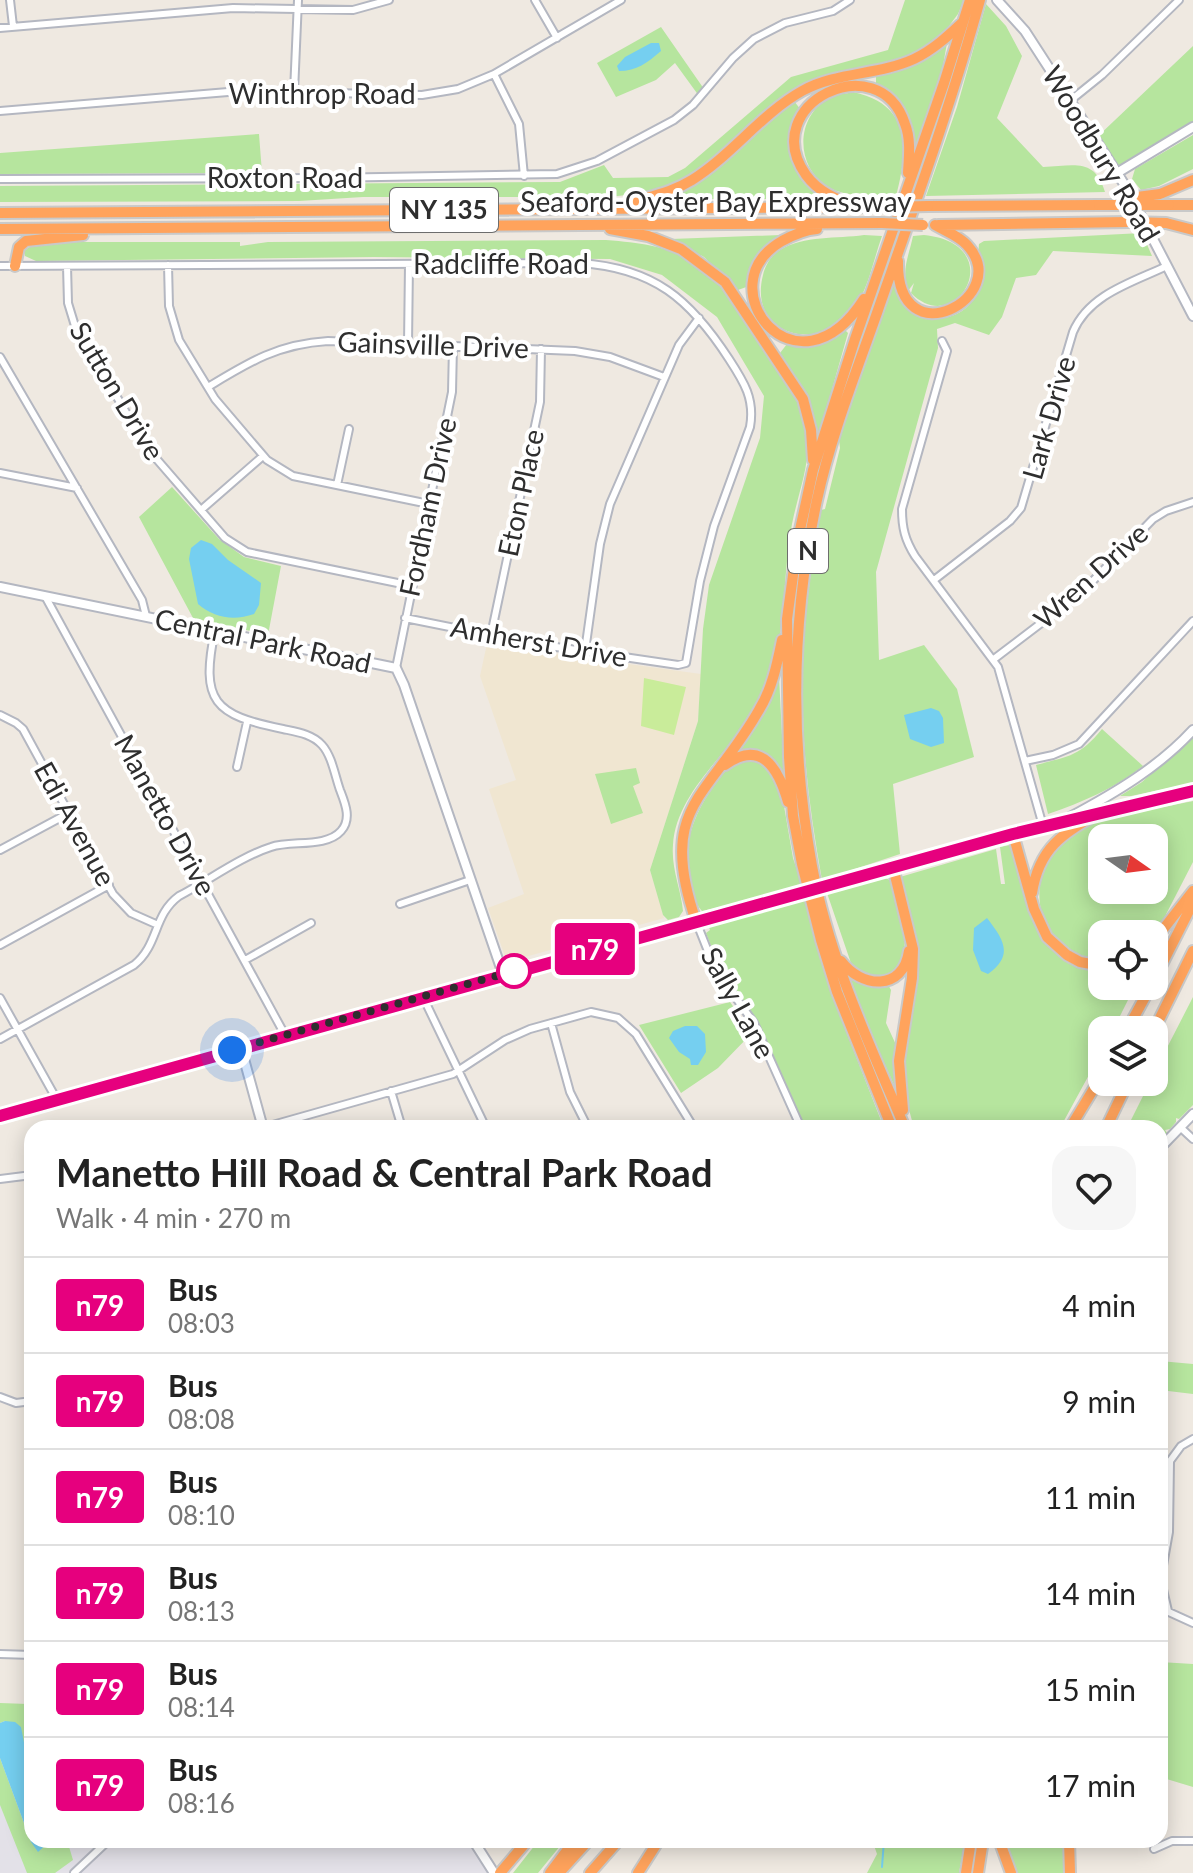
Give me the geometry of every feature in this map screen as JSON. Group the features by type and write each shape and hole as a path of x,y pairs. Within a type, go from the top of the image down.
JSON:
{"highway":[{"name":"N","path":"889,1120 837,992 802,864 793,816 789,757 787,619 798,539 813,470 970,0"},
{"name":"N","path":"903,1120 851,1002 812,868 803,804 796,698 798,635 810,540 829,450 941,125 980,0"},
{"path":"612,209 634,200 658,196 692,180 803,90 826,81 913,59 942,41 964,21"},
{"path":"887,207 847,202 821,190 808,177 799,162 796,139 806,108 825,92 843,86 863,86 888,99 906,124 908,185"},
{"path":"1098,203 1160,194 1193,180"},
{"path":"1098,203 1193,205"},
{"name":"Seaford-Oyster Bay Expressway","path":"0,213 1098,203"},
{"name":"Seaford-Oyster Bay Expressway","path":"0,229 1193,222"},
{"path":"875,280 850,320 829,336 807,342 783,337 771,329 755,308 752,294 752,282 762,258 768,250 791,236 807,230 882,223"},
{"path":"1166,223 1193,230"},
{"path":"899,247 899,284 909,303 937,313 959,306 974,289 976,261 967,245 935,225"},
{"path":"601,226 626,234 648,236 681,249 725,282 803,399 811,430 813,470"},
{"path":"15,266 19,247 34,239 168,228"},
{"path":"696,921 681,865 683,835 691,808 762,706 772,680 787,619"},
{"path":"717,771 738,758 753,756 766,760 780,777 793,816"},
{"path":"1032,895 1039,865 1046,852 1066,831 1099,813"},
{"path":"1013,834 1040,927 1056,947 1088,963"},
{"path":"837,956 855,976 871,982 892,978 904,966 909,948 907,930 891,867"},
{"path":"891,867 913,949 912,978 899,1061 905,1120"},
{"path":"1168,923 1193,891"},
{"path":"1168,952 1193,903"},
{"path":"1161,1016 1193,951"},
{"path":"1075,1120 1090,1096"},
{"path":"1081,1120 1093,1096"},
{"path":"1111,1120 1122,1096"},
{"path":"500,1873 521,1848"},
{"path":"550,1873 569,1848"},
{"path":"559,1873 582,1848"},
{"path":"590,1873 612,1848"},
{"path":"638,1873 654,1848"},
{"path":"966,1873 970,1848"},
{"path":"978,1873 982,1848"},
{"path":"1002,1848 1011,1873"},
{"path":"1070,1848 1072,1873"}],"main road":[{"name":"Woodbury Road","path":"998,1 1025,31 1117,173 1193,316"},
{"path":"1117,173 1193,127"},
{"name":"Central Park Road","path":"0,587 396,668 503,974"},
{"path":"1061,822 1123,787 1154,765 1193,730"},
{"path":"0,1116 891,867 1043,826 1193,791"},
{"path":"241,1048 261,1120"},
{"path":"1168,1140 1193,1114"},
{"path":"478,1848 494,1873"}],"street":[{"path":"10,0 13,26"},
{"path":"294,92 298,0"},
{"path":"0,28 233,8 353,10 389,0"},
{"path":"535,0 557,38"},
{"name":"Winthrop Road","path":"0,111 240,91 422,95 458,89 494,74 621,0"},
{"name":"Roxton Road","path":"0,179 524,176 574,170 659,130 693,105 733,58 754,39 785,23 833,11 850,0"},
{"path":"1071,100 1102,75 1176,1"},
{"path":"494,74 519,124 524,176"},
{"name":"Radcliffe Road","path":"0,266 580,263 617,268 659,285 681,299 699,318 742,379 750,395 752,414 714,526 700,581 688,659 683,664 673,664"},
{"path":"408,344 409,264"},
{"path":"168,265 169,306 173,325 186,352 227,415 263,456 287,474 429,504"},
{"name":"Sutton Drive","path":"67,266 68,303 75,326 147,448 225,538 247,552 412,586"},
{"name":"Lark Drive","path":"934,580 1010,521 1021,508 1073,332 1085,309 1100,298 1167,266"},
{"path":"585,651 600,544 610,504 679,345 699,318"},
{"name":"Gainsville Drive","path":"208,387 255,358 294,344 328,341 575,351 610,357 664,377"},
{"path":"942,341 947,351 902,509 905,539 994,659 1002,675 1043,826"},
{"name":"Fordham Drive","path":"396,668 452,392 453,346"},
{"name":"Eton Place","path":"491,635 540,402 541,349"},
{"path":"0,357 142,600 146,616"},
{"path":"337,485 349,429"},
{"path":"201,510 263,456"},
{"path":"0,473 77,488"},
{"name":"Wren Drive","path":"994,659 1082,592 1153,519 1193,502"},
{"name":"Manetto Drive","path":"45,596 285,1035"},
{"name":"Amherst Drive","path":"405,618 673,664"},
{"path":"1025,761 1053,755 1079,744 1193,621"},
{"path":"0,1039 134,965 149,950 168,904 271,847 332,838 341,831 347,820 329,756 321,743 310,735 247,722 221,706 209,686 208,662 215,630"},
{"name":"Edi Avenue","path":"0,715 23,729 113,894 131,913 158,925"},
{"path":"237,767 247,722"},
{"path":"0,850 69,813"},
{"path":"400,904 470,880"},
{"path":"0,945 109,885"},
{"name":"Sally Lane","path":"696,921 715,969 754,1023 797,1120"},
{"path":"245,960 311,923"},
{"path":"423,997 482,1120"},
{"path":"0,998 57,1100"},
{"path":"291,1120 460,1071 505,1040 530,1029 591,1012 611,1015 626,1023 636,1034 689,1120"},
{"path":"551,1023 570,1092 584,1120"},
{"path":"391,1091 400,1120"},
{"path":"1180,1127 1193,1139"},
{"path":"0,1179 24,1176"},
{"path":"0,1397 16,1403 24,1402"},
{"path":"1168,1538 1170,1461 1181,1446 1193,1439"},
{"path":"1168,1611 1193,1623"},
{"path":"0,1654 24,1655"},
{"path":"1168,1843 1193,1841"},
{"path":"74,1873 101,1848"}],"shaded area":[{"path":"488,639 533,651 701,674 698,721 650,870 664,918 507,962 488,908 524,894 489,789 516,780 480,676"},
{"path":"0,1705 24,1706 24,1848 477,1848 491,1873 0,1873"}],"green space":[{"path":"905,0 964,0 943,34 920,51 889,62 816,79 775,106 698,172 662,191 609,197 0,202 0,186 560,182 604,165 613,178 668,177 685,168 791,77 888,50"},
{"path":"986,4 1006,26 1022,56 997,118 1043,167 1073,165 1089,168 1101,181 1105,192 926,196 957,107"},
{"path":"661,27 704,89 699,96 675,63 656,80 616,97 597,63"},
{"path":"947,43 942,71 911,161 907,118 896,101 876,86 876,74"},
{"path":"1193,46 1193,122 1117,173 1095,139"},
{"path":"853,92 886,106 901,130 903,161 896,196 836,191 817,178 809,167 803,142 810,117 829,98"},
{"path":"794,101 801,110 794,136 793,157 801,175 821,195 784,199 670,199 698,183"},
{"path":"259,134 262,173 0,174 0,153"},
{"path":"1193,135 1193,169 1159,186 1141,190 1132,179 1135,169"},
{"path":"1142,233 1152,256 1053,251 1036,275 1016,278 1002,317 989,335 955,323 937,329 938,348 876,572 879,660 924,645 957,689 974,757 893,784 900,854 822,880 809,796 804,734 802,688 809,586 821,510 825,509 840,448 839,440 894,279 899,295 920,315 948,317 961,312 979,288 979,244 984,241"},
{"path":"781,235 755,261 749,286 738,290 704,257 671,239"},
{"path":"924,235 950,242 965,254 970,270 967,285 958,298 945,305 928,304 911,293 914,283 908,291 905,269 913,236"},
{"path":"882,236 861,298 842,322 808,335 777,325 766,313 761,296 764,272 769,261 780,250 821,238"},
{"path":"606,240 657,247 676,253 708,273 786,376 799,402 807,429 806,465 792,524 780,638 769,682 749,719 684,806 673,845 683,911 679,917 668,920 663,915 650,870 698,721 703,629 709,585 760,438 764,396 717,317 662,275 610,259 374,257 36,261 25,256 24,251 35,243 54,242 240,242 240,246 268,242"},
{"path":"845,330 848,333 819,435 815,434 803,389 780,353 787,344 818,344 832,340"},
{"path":"172,487 219,539 244,557 281,566 268,635 193,618 139,517"},
{"path":"777,675 784,775 770,757 735,754"},
{"path":"644,678 686,687 674,735 641,726"},
{"path":"1102,729 1143,766 1097,794 1048,814 1036,765 1073,754"},
{"path":"1193,736 1193,783 1120,796 1142,782"},
{"path":"743,760 766,764 780,783 793,858 802,885 702,911 694,897 689,877 689,838 697,814 711,790 728,768"},
{"path":"636,768 640,783 633,786 643,813 611,824 595,774"},
{"path":"1193,801 1193,862 1163,920 1088,920 1088,958 1080,957 1062,948 1050,933 1042,915 1039,894 1042,874 1050,854 1073,831 1088,825 1088,904 1168,904 1168,824 1092,824"},
{"path":"1010,845 1015,852 1031,910 1049,945 1063,958 1088,968 1088,1000 1128,1000 1120,1016 1088,1016 1088,1077 1064,1120 912,1120 902,1067 914,991 900,877 996,849 1001,884 1005,884 1000,847"},
{"path":"880,876 890,880 904,928 904,952 894,974 869,979 853,969 827,893"},
{"path":"805,899 823,965 881,1120 795,1120 740,994 722,974 706,933 709,927"},
{"path":"852,976 887,983 891,990 886,1023 897,1047 898,1094 868,1027"},
{"path":"1193,997 1193,1105 1179,1119 1176,1118 1170,1129 1168,1120 1131,1120 1143,1096 1168,1096 1168,1046"},
{"path":"730,1002 752,1033 718,1068 681,1093 639,1025"},
{"path":"1168,1362 1193,1364 1193,1394 1168,1391"},
{"path":"1168,1662 1193,1664 1193,1787 1168,1779"},
{"path":"0,1703 24,1704 24,1756 5,1721 0,1723"},
{"path":"0,1758 24,1823 24,1848 69,1848 73,1860 55,1873 27,1873 0,1805"},
{"path":"533,1848 558,1848 538,1873 513,1873"},
{"path":"875,1848 964,1848 959,1873 867,1873 877,1854"},
{"path":"1007,1848 1064,1848 1066,1873 1015,1873"}],"water":[{"path":"651,43 659,43 661,51 642,66 619,71 617,66 625,57"},
{"path":"201,540 212,544 228,560 261,583 259,605 254,614 224,617 198,604 189,559 191,548"},
{"path":"931,708 939,711 943,718 944,743 931,747 910,739 904,715"},
{"path":"987,918 1004,947 1001,960 988,974 981,971 973,950 974,928"},
{"path":"685,1026 697,1026 705,1034 706,1052 698,1065 691,1065 690,1059 679,1052 669,1038 673,1031"},
{"path":"15,1722 21,1727 24,1742 24,1823 0,1758 0,1723"}],"waterway":[{"path":"882,1867 883,1848"}],"bus line":[{"name":"n79","path":"0,1116 1013,834 1193,791"}],"route":[{"path":"232,1050 514,971"}]}
